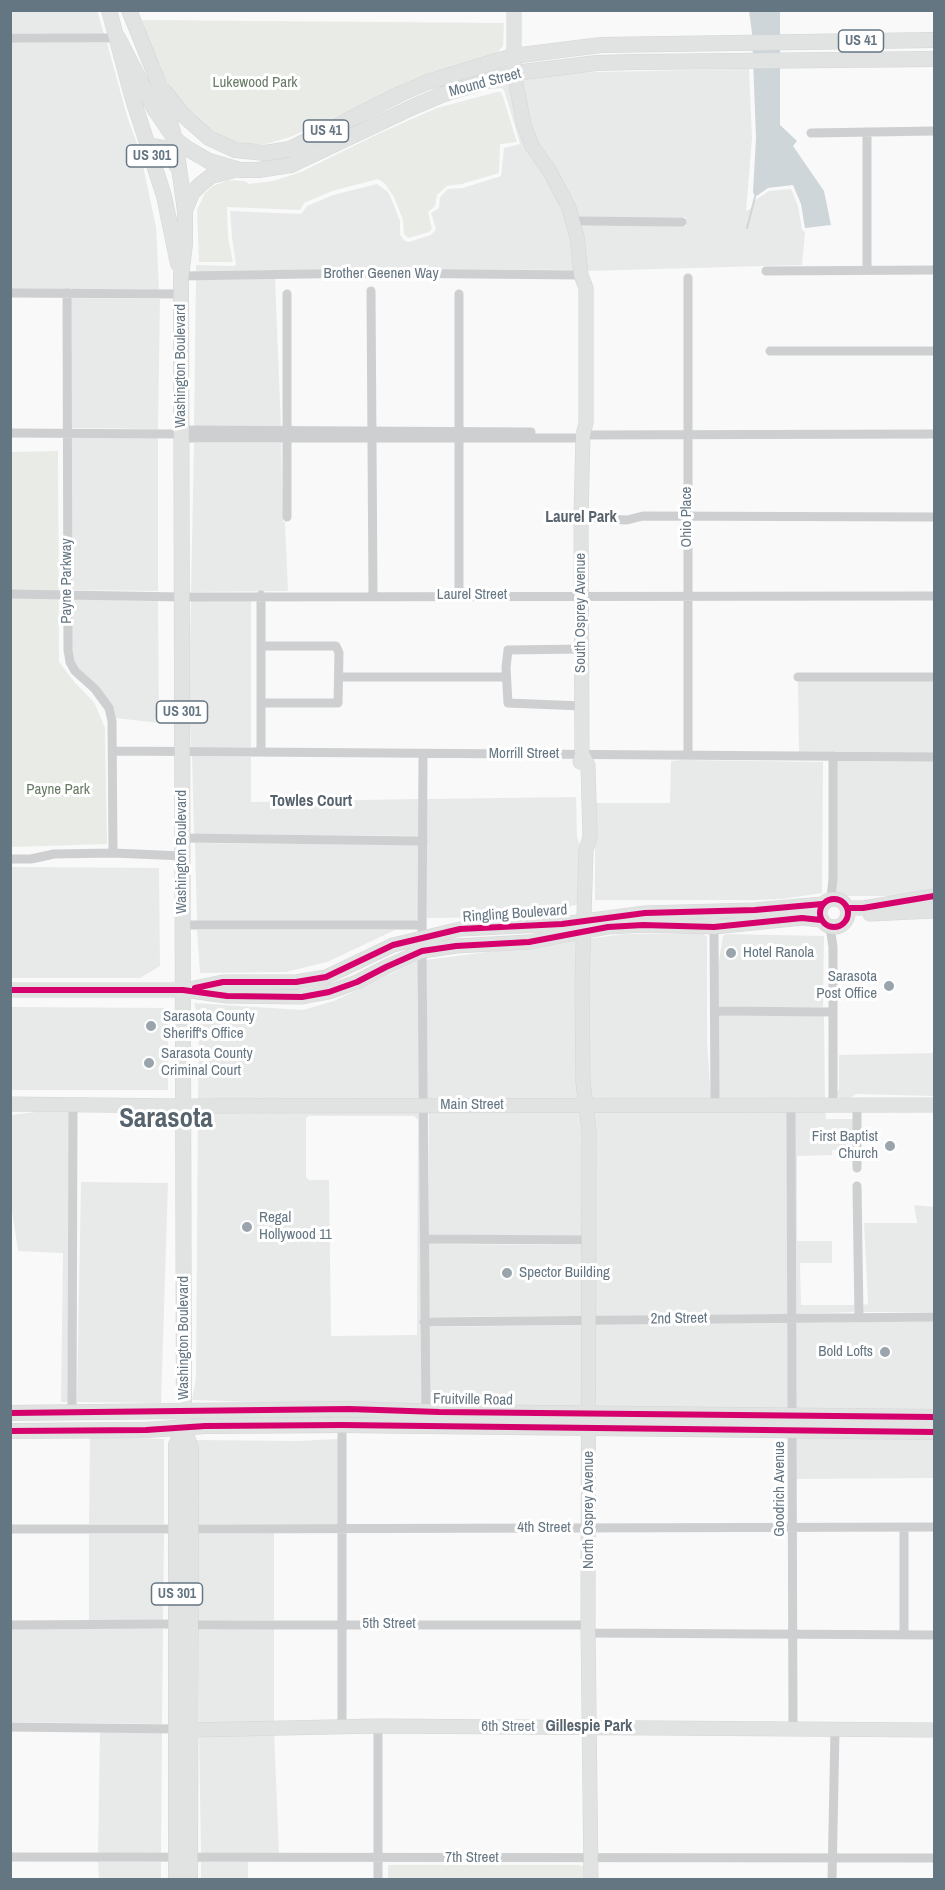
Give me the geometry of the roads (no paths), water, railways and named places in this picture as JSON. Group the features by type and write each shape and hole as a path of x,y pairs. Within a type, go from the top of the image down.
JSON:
{"main road":[{"name":"US 41","path":"110,10 118,38"},
{"name":"US 41","path":"129,10 158,82"},
{"name":"Mound Street","path":"118,38 155,110 175,139 209,161 240,170 273,169 291,165 423,102 514,73 619,62 934,59"},
{"name":"Washington Boulevard","path":"118,38 132,96 164,196 181,276"},
{"name":"Mound Street","path":"158,82 183,115 209,138 235,150 266,153 290,149 428,82 513,56 576,47 646,44 934,40"},
{"path":"657,62 658,56 679,43"},
{"path":"619,62 646,44"},
{"path":"910,59 934,46"},
{"name":"Washington Boulevard","path":"158,82 175,139 185,211 185,244 181,276 184,1428 191,1449 183,1529 183,1857 176,1880"},
{"path":"148,145 164,148 180,172"},
{"path":"185,211 192,193 211,176 240,170"},
{"name":"Fruitville Road","path":"10,1413 373,1409 589,1421 792,1423 934,1417"},
{"name":"Fruitville Road","path":"10,1431 205,1426 427,1427 589,1421"},
{"name":"Fruitville Road","path":"792,1423 934,1432"},
{"name":"Washington Boulevard","path":"184,1625 190,1708 184,1730"},
{"name":"Washington Boulevard","path":"183,1857 190,1880"}],"street":[{"name":"South Osprey Avenue","path":"513,10 514,73 527,136 561,192 573,221 581,275 586,288 586,423 582,435 580,518 582,754 579,764 581,837 586,850 582,994 583,1082 586,1104"},
{"path":"10,38 118,38"},
{"path":"811,132 934,131"},
{"path":"867,132 867,269"},
{"path":"573,221 682,222"},
{"path":"766,271 934,270"},
{"name":"Brother Geenen Way","path":"181,276 369,273 581,275"},
{"name":"Ohio Place","path":"688,278 688,755"},
{"path":"371,291 373,596"},
{"path":"10,293 181,294"},
{"name":"Payne Parkway","path":"68,293 66,433 68,641 70,662 75,671 95,689 109,708 112,722 113,853"},
{"path":"286,294 287,517"},
{"path":"459,294 459,595"},
{"path":"770,351 934,351"},
{"path":"10,433 934,434"},
{"path":"580,518 627,520 643,516 934,517"},
{"name":"Laurel Street","path":"10,594 182,597 261,595 934,596"},
{"path":"261,595 261,752"},
{"path":"261,646 336,646 339,653 339,699 336,704 261,703"},
{"path":"581,649 508,650 506,676 508,703 582,706"},
{"path":"339,676 506,676"},
{"path":"798,677 934,677"},
{"name":"Morrill Street","path":"113,751 934,757"},
{"path":"423,754 424,1322 427,1427"},
{"path":"832,1105 833,947 826,923 819,913 827,901 833,879 833,756"},
{"path":"182,838 423,841"},
{"path":"10,860 31,860 54,854 113,853 183,856"},
{"path":"826,923 841,925 847,913 863,908 934,896"},
{"path":"827,901 840,900 847,913"},
{"name":"Ringling Boulevard","path":"10,990 183,990 226,996 302,997 329,992 357,982 422,951 456,946 529,942 585,926 645,913 755,910 827,901"},
{"path":"847,913 934,911"},
{"name":"Ringling Boulevard","path":"183,990 223,982 296,982 326,977 422,931 562,924 608,927 714,927 802,918 826,923"},
{"path":"183,925 422,931"},
{"path":"714,927 715,1106"},
{"path":"715,1011 832,1012"},
{"name":"Main Street","path":"10,1104 183,1106 934,1105"},
{"path":"72,1413 73,1104"},
{"name":"North Osprey Avenue","path":"586,1104 589,1130 590,1240 588,1528 591,1880"},
{"name":"Goodrich Avenue","path":"791,1105 793,1729"},
{"path":"857,1105 857,1168"},
{"path":"857,1186 859,1317"},
{"path":"425,1239 590,1240"},
{"name":"2nd Street","path":"424,1322 934,1317"},
{"path":"342,1425 342,1726"},
{"path":"904,1527 904,1634"},
{"name":"4th Street","path":"10,1529 934,1527"},
{"name":"5th Street","path":"10,1625 342,1624 934,1635"},
{"name":"6th Street","path":"10,1727 184,1730 342,1726 934,1730"},
{"path":"378,1726 378,1880"},
{"path":"832,1880 835,1730"},
{"name":"7th Street","path":"10,1857 934,1858"}],"waterway":[{"path":"747,228 755,197"}],"place":[{"name":"Hotel Ranola","path":"731,953"},
{"name":"Sarasota Post Office","path":"889,986"},
{"name":"Sarasota County Sheriff's Office","path":"151,1026"},
{"name":"Sarasota County Criminal Court","path":"149,1063"},
{"name":"First Baptist Church","path":"890,1146"},
{"name":"Regal Hollywood 11","path":"247,1227"},
{"name":"Spector Building","path":"507,1273"},
{"name":"Bold Lofts","path":"885,1352"}],"district":[{"name":"Laurel Park","path":"581,518"},
{"name":"Towles Court","path":"311,802"},
{"name":"Sarasota","path":"166,1120"},
{"name":"Gillespie Park","path":"589,1727"}],"park label":[{"name":"Lukewood Park","path":"255,83"},
{"name":"Payne Park","path":"58,790"}]}
